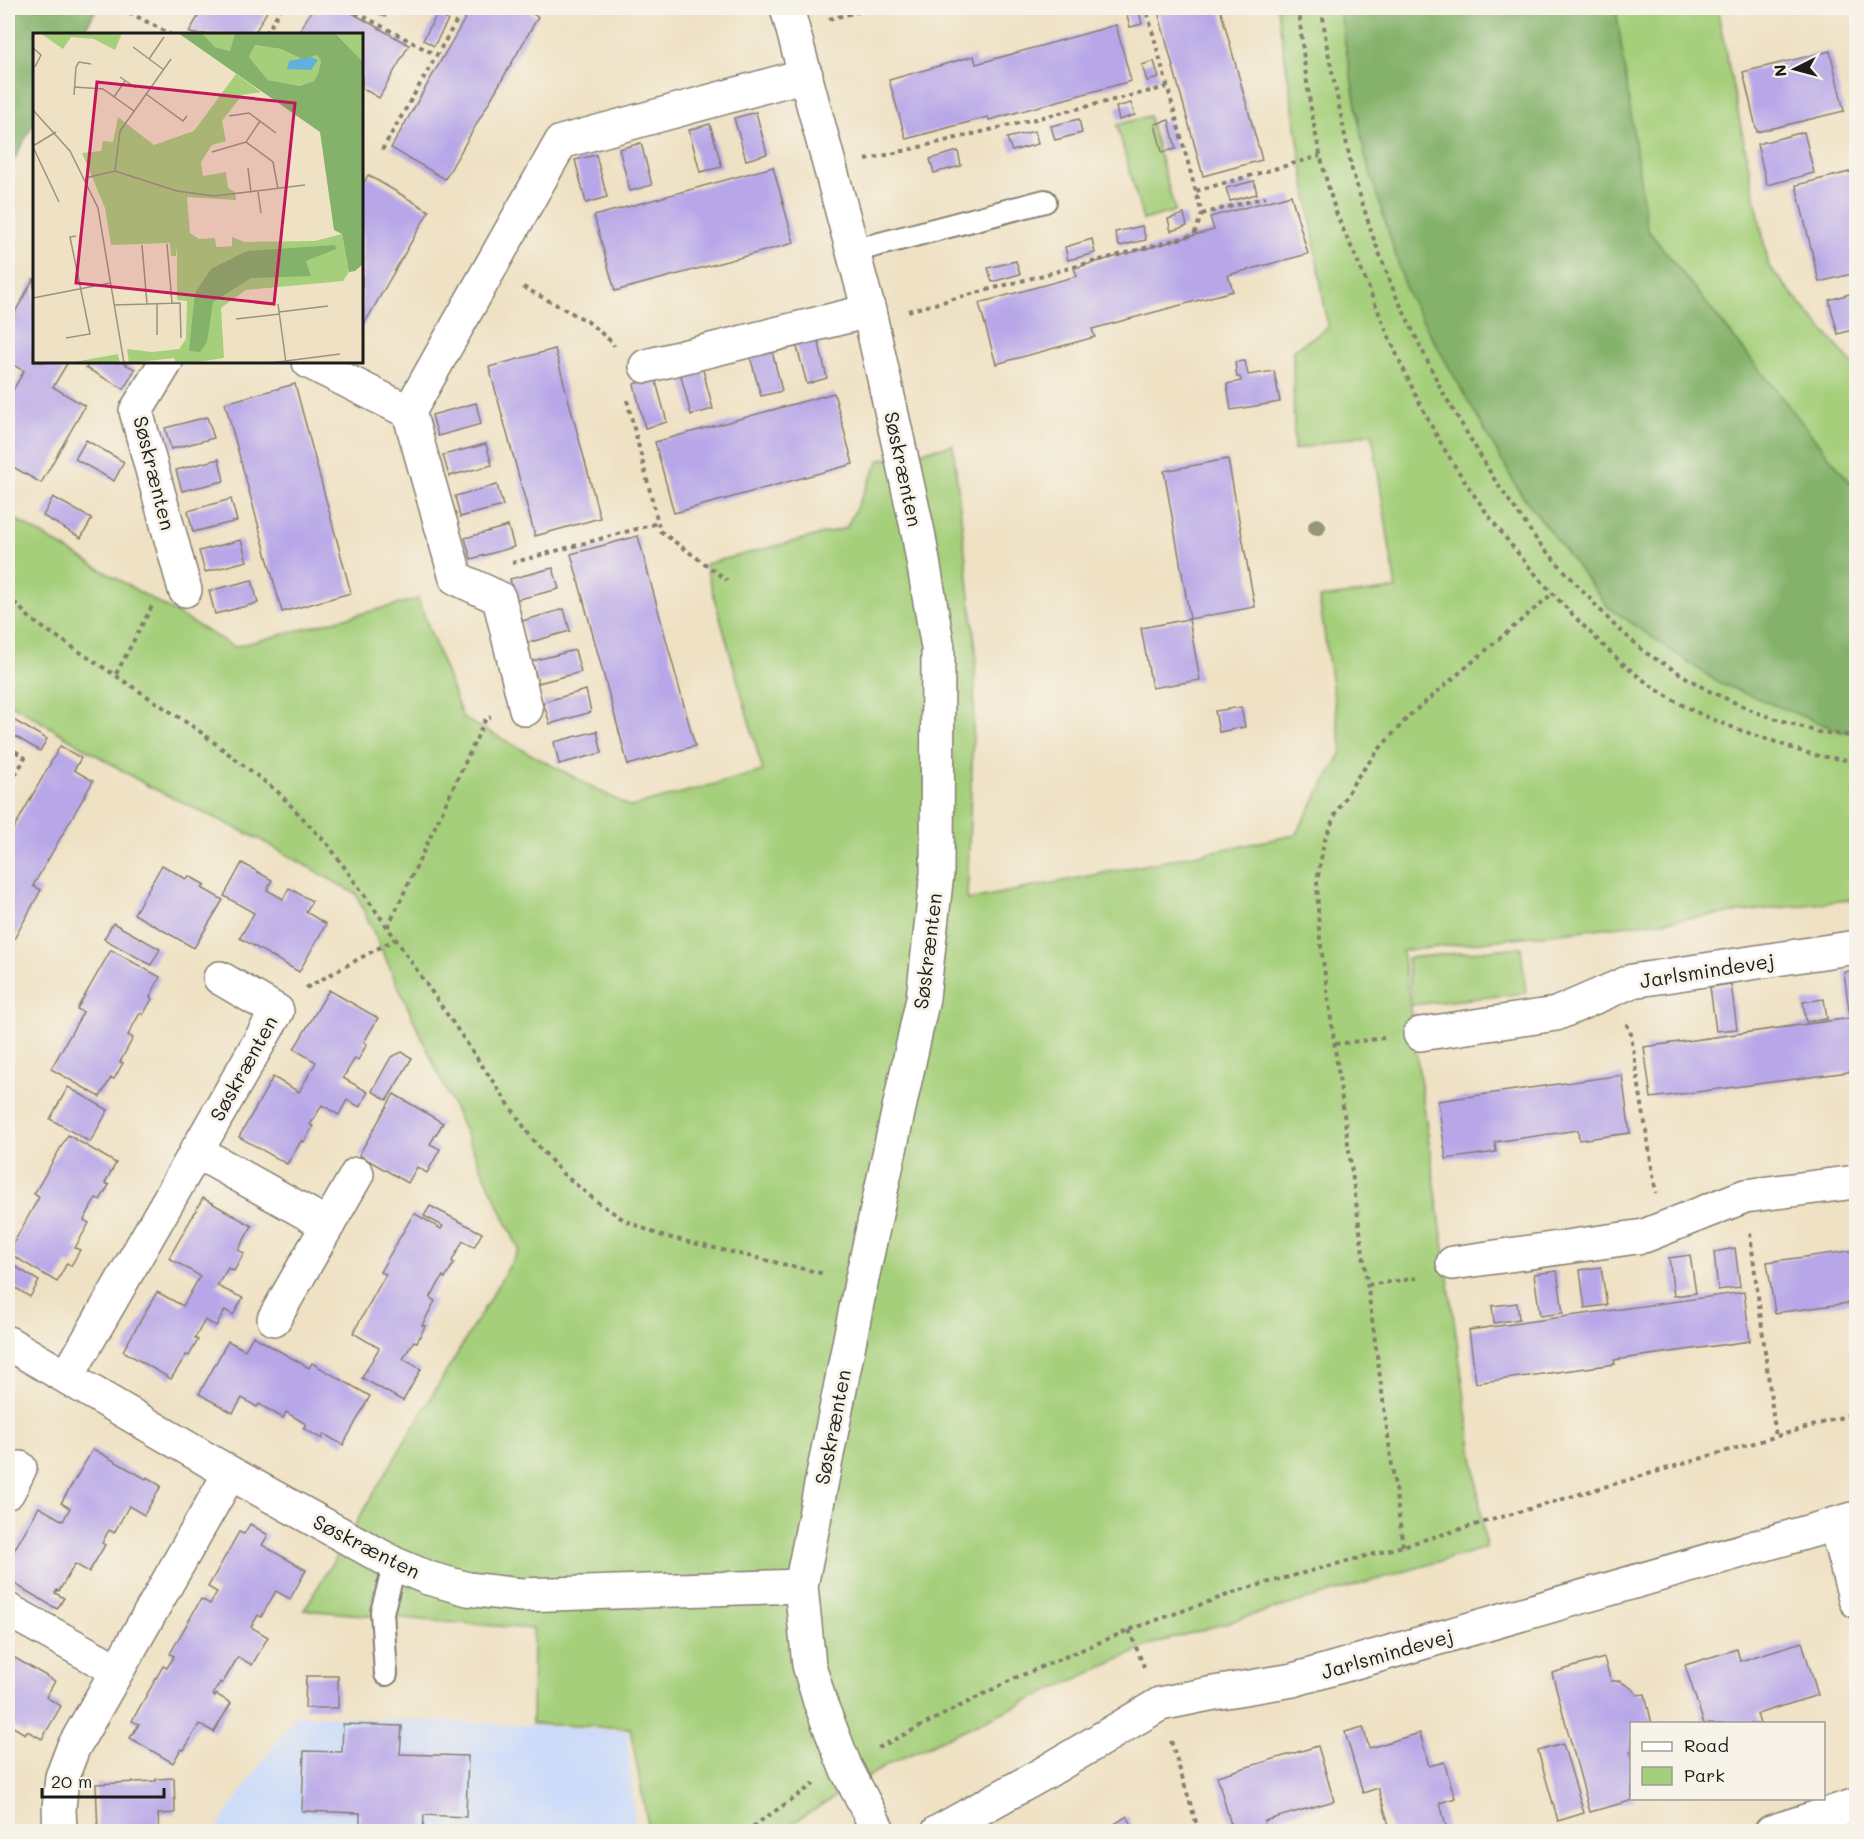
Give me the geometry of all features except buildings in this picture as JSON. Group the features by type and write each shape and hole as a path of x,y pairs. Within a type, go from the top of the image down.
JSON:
{"street":[{"name":"Søskrænten","path":"790,18 869,311 918,532 938,648 937,873 923,998 861,1283 801,1586 809,1665 820,1701 845,1766 879,1832"},
{"path":"526,709 499,598 456,578 409,412 561,142 806,75"},
{"path":"646,366 869,311"},
{"name":"Søskrænten","path":"165,363 136,411 185,590"},
{"path":"311,363 409,412"},
{"name":"Jarlsmindevej","path":"1420,1034 1556,1014 1632,981 1857,947"},
{"name":"Søskrænten","path":"67,1377 277,1011 220,978"},
{"path":"196,1151 328,1225"},
{"path":"274,1318 357,1174"},
{"path":"1453,1263 1644,1236 1745,1196 1857,1182"},
{"name":"Søskrænten","path":"8,1342 230,1473 395,1564 428,1578 468,1589 521,1595 801,1586"},
{"path":"60,1832 59,1808 62,1777 73,1748 230,1473"},
{"path":"1846,1521 1857,1601"},
{"name":"Jarlsmindevej","path":"938,1832 1046,1772 1160,1704 1293,1680 1846,1521"},
{"path":"8,1610 117,1670"},
{"path":"1771,1832 1857,1805"}],"lane":[{"path":"853,250 1045,201"},
{"path":"386,1674 382,1612 395,1564"}],"path":[{"path":"121,8 168,33"},
{"path":"267,33 281,8"},
{"path":"348,8 436,55"},
{"path":"382,150 464,8"},
{"path":"790,18 873,8"},
{"path":"869,311 894,314 1194,235 1202,214 1146,8"},
{"path":"1299,8 1307,87 1320,156 1334,209 1380,320 1409,381 1445,450 1492,521 1552,594 1626,667 1663,693 1707,717 1761,738 1812,754 1857,761"},
{"path":"1322,8 1328,53 1352,170 1373,237 1395,294 1442,391 1496,482 1539,543 1598,609 1646,653 1707,690 1758,713 1818,732 1857,736"},
{"path":"831,169 1167,87"},
{"path":"1196,191 1320,156"},
{"path":"1202,214 1266,197"},
{"path":"489,270 587,321 613,343 616,352"},
{"path":"626,393 660,531 727,580"},
{"path":"456,578 658,523"},
{"path":"116,674 157,597 185,590"},
{"path":"1403,1546 1319,931 1317,882 1324,842 1335,815 1356,779 1381,747 1410,716 1552,594"},
{"path":"8,596 33,621 198,730 278,792 329,846 533,1140 562,1173 596,1201 624,1220 658,1235 861,1283"},
{"path":"8,688 8,694"},
{"path":"388,928 486,718 526,709"},
{"path":"8,746 25,758 8,788"},
{"path":"272,1007 395,939"},
{"path":"1602,994 1630,1029 1655,1191 1676,1223"},
{"path":"1335,1044 1420,1034"},
{"path":"1745,1196 1776,1438"},
{"path":"745,1832 845,1766 1013,1678 1129,1630 1244,1590 1403,1546 1857,1413"}],"shaded area":[{"path":"295,1715 627,1731 636,1831 214,1832"}],"green space":[{"path":"8,8 97,8 83,33 33,33 33,124 8,171"},
{"path":"1277,8 1717,8 1769,267 1856,368 1856,899 1402,951 1486,1548 1153,1644 887,1765 780,1831 649,1831 630,1728 532,1724 533,1629 304,1610 519,1250 356,894 261,840 148,786 8,702 8,515 234,647 418,599 463,718 630,807 763,771 705,564 846,528 880,460 953,445 976,651 967,900 1295,835 1342,752 1319,598 1396,589 1372,433 1294,450 1293,350 1328,328"},
{"path":"1339,8 1616,8 1647,229 1856,490 1856,732 1842,732 1719,683 1608,607 1519,491 1407,293 1364,152"},
{"path":"1149,116 1175,211 1143,220 1117,125"},
{"path":"1521,947 1526,993 1412,1005 1407,958"}]}
